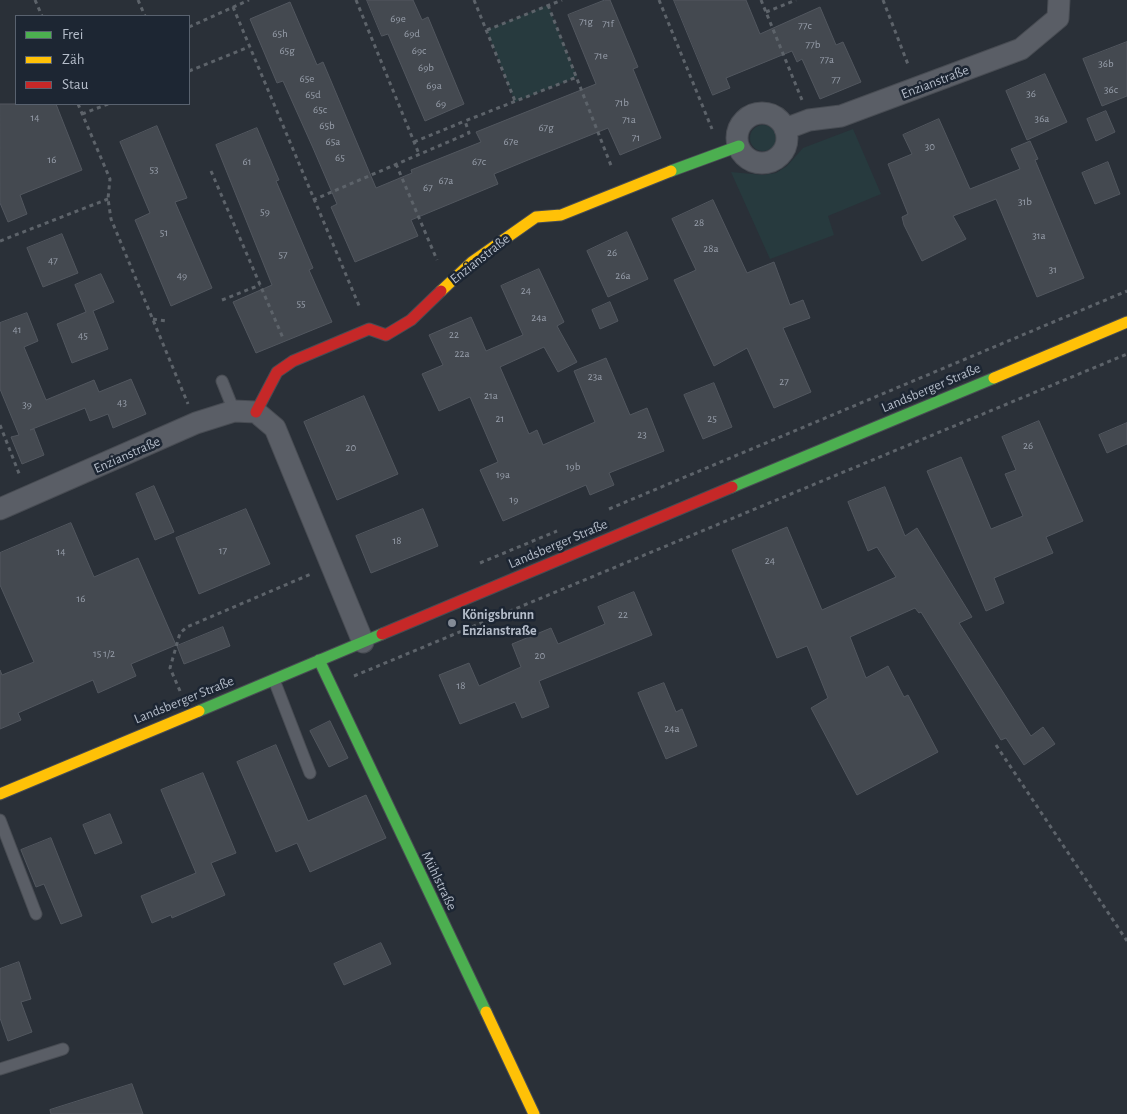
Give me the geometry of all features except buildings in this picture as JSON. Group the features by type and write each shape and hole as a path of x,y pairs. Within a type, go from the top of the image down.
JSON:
{"street":[{"name":"Enzianstraße","path":"785,128 809,120 841,116 1021,49 1058,18 1059,0"},
{"path":"768,114 775,117 785,128 787,136 784,152 771,162 756,162 743,153 730,150 746,119 752,116 768,114"},
{"name":"Enzianstraße","path":"0,509 29,498 196,423 234,411 256,412 277,372 293,361 369,329 386,335 411,320 472,262 536,218 560,215 621,190 730,150"},
{"name":"Landsberger Straße","path":"0,794 1127,322"},
{"path":"256,412 275,428 333,565 363,642"},
{"name":"Mühlstraße","path":"319,660 534,1114"}],"lane":[{"path":"222,381 234,411"},
{"path":"274,680 310,773"},
{"path":"0,820 36,914"},
{"path":"0,1069 62,1049"}],"path":[{"path":"36,0 42,15"},
{"path":"138,0 145,15"},
{"path":"190,26 250,0"},
{"path":"356,0 419,154"},
{"path":"474,0 515,102"},
{"path":"487,30 562,0"},
{"path":"659,0 730,150"},
{"path":"762,0 809,120"},
{"path":"766,12 796,0"},
{"path":"883,0 917,89"},
{"path":"548,5 621,190"},
{"path":"233,7 369,329"},
{"path":"190,72 249,47"},
{"path":"414,142 577,77"},
{"path":"78,105 110,179 108,199 111,219 196,423"},
{"path":"82,114 105,105"},
{"path":"313,200 469,133 465,121"},
{"path":"396,164 448,284"},
{"path":"212,171 293,361"},
{"path":"0,240 108,199"},
{"path":"222,300 260,285"},
{"path":"152,318 166,321"},
{"path":"330,686 1127,354"},
{"path":"0,425 29,498"},
{"path":"180,691 170,668 180,633 187,627 333,565"},
{"path":"996,744 1127,941"}],"green space":[{"path":"548,5 577,77 515,102 487,30"},
{"path":"763,125 772,129 776,138 772,147 763,151 754,147 750,138 754,129"},
{"path":"853,129 881,194 828,216 834,235 770,259 731,172 763,175 776,173 787,166 803,148"}],"traffic: fast":[{"path":"671,171 739,146"},
{"path":"732,487 994,378"},
{"path":"199,711 382,634"},
{"path":"319,660 486,1012"}],"traffic: slow":[{"path":"441,291 472,262 536,217 561,215 671,171"},
{"path":"994,378 1127,322"},
{"path":"0,794 199,711"},
{"path":"486,1012 534,1114"}],"traffic: jam":[{"path":"256,412 277,372 293,361 369,329 386,335 411,320 441,291"},
{"path":"382,634 732,487"}],"place":[{"name":"Königsbrunn Enzianstraße","path":"452,623"}]}
